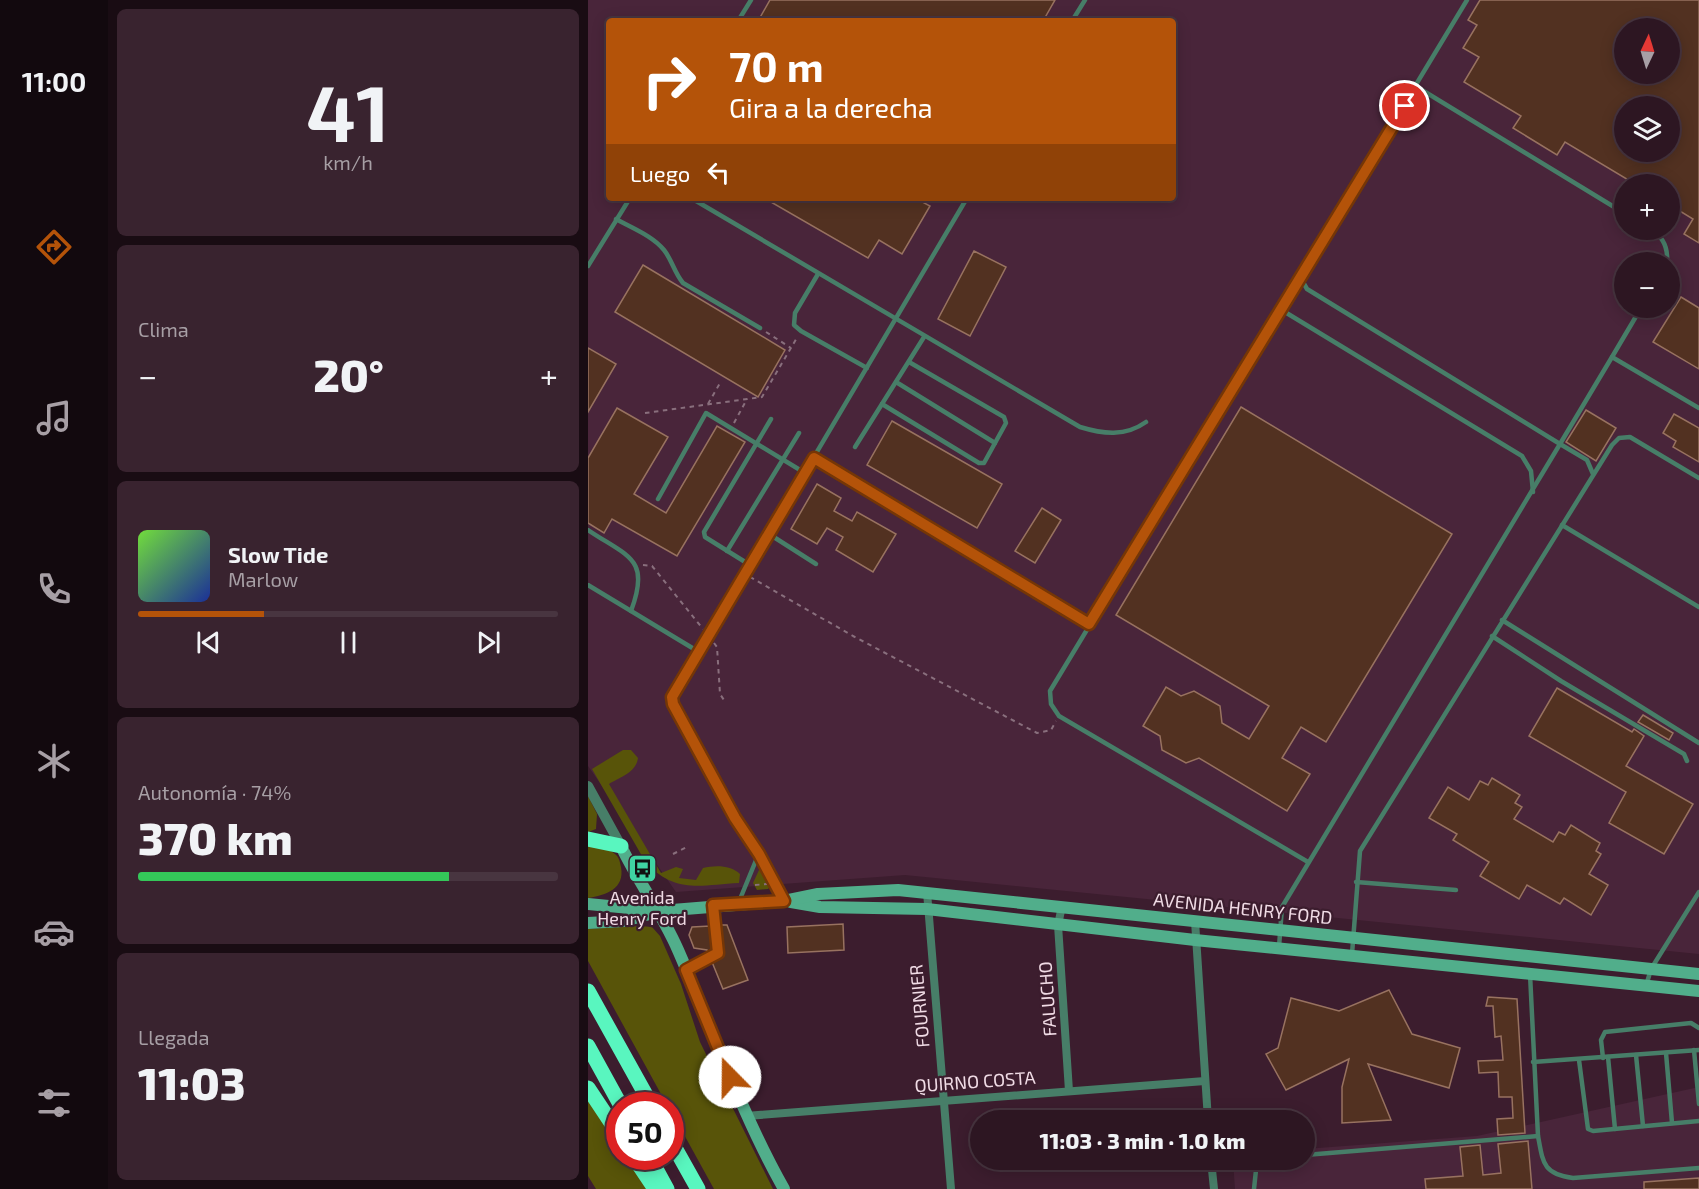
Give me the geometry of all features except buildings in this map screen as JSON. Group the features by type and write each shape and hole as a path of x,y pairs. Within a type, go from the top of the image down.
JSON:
{"highway":[{"path":"588,839 621,846"},
{"path":"588,991 644,1092"},
{"path":"588,1046 613,1092"},
{"path":"588,1089 606,1115"},
{"path":"684,1164 698,1189"},
{"path":"642,1170 655,1189"},
{"path":"657,1170 667,1189"}],"main road":[{"path":"621,846 635,876 660,911 746,1116 784,1189"},
{"name":"AVENIDA HENRY FORD","path":"588,904 660,911 784,901 818,894 868,890 927,892 1699,974"},
{"name":"AVENIDA HENRY FORD","path":"784,901 820,907 927,909 1279,949 1699,991"},
{"path":"588,923 624,921 660,911"}],"street":[{"path":"588,786 621,846"},
{"name":"FOURNIER","path":"927,892 951,1189"},
{"name":"FALUCHO","path":"1062,906 1058,925 1069,1091"},
{"path":"1195,921 1207,1110"},
{"name":"QUIRNO COSTA","path":"746,1116 1205,1081"},
{"path":"1212,1170 1214,1189"}],"lane":[{"path":"740,18 750,0"},
{"path":"1074,18 1085,0"},
{"path":"1308,862 1059,716 1050,704 1050,691 1280,309 1417,87 1467,0"},
{"path":"1417,87 1614,207"},
{"path":"588,266 628,201"},
{"path":"696,201 1080,427 1111,434 1138,428 1146,422"},
{"path":"784,901 759,854 735,818 673,704 674,691 965,201"},
{"path":"616,219 658,244 667,255 674,273 683,283 760,328"},
{"path":"818,274 795,314 794,325 867,368"},
{"path":"1300,277 1307,289 1587,460 1593,474"},
{"path":"1280,309 1522,456 1531,471 1533,492"},
{"path":"1279,949 1282,907 1533,492 1635,318"},
{"path":"855,447 924,337"},
{"path":"1612,357 1699,408"},
{"path":"882,405 979,463 984,463 1006,423 1004,417 909,362"},
{"path":"896,382 995,443"},
{"path":"658,499 706,413 732,426 805,473"},
{"path":"750,565 705,537 704,532 771,419"},
{"path":"728,551 799,433"},
{"path":"1352,956 1360,851 1612,445 1624,436 1630,437 1699,478"},
{"path":"814,458 1089,624"},
{"path":"1562,525 1699,608"},
{"path":"588,530 637,565 640,577 639,589 631,611"},
{"path":"769,534 816,564"},
{"path":"588,585 699,652"},
{"path":"1502,620 1699,743"},
{"path":"1492,636 1561,681 1684,754 1687,761"},
{"path":"738,903 759,854"},
{"path":"1356,882 1456,890"},
{"path":"1646,986 1651,969 1699,892"},
{"path":"686,970 718,953 713,905"},
{"path":"1530,974 1538,1136 1546,1168 1557,1176 1573,1178 1699,1168"},
{"path":"1614,1129 1601,1040 1605,1032 1691,1023 1699,1028"},
{"path":"1533,1062 1697,1050 1699,1104"},
{"path":"1666,1053 1672,1123"},
{"path":"1636,1055 1643,1126"},
{"path":"1579,1060 1585,1124 1593,1131 1699,1121"},
{"path":"1315,1154 1538,1136"},
{"path":"1254,1189 1256,1170"}],"path":[{"path":"760,328 791,348"},
{"path":"645,413 762,397 801,331"},
{"path":"706,413 707,405 720,383"},
{"path":"732,426 747,399"},
{"path":"637,565 652,566 717,647 720,694 726,704"},
{"path":"745,574 853,636 1037,733 1052,730 1059,716"},
{"path":"673,854 687,847"},
{"path":"755,885 768,884"}],"shaded area":[{"path":"588,0 1699,0 1699,954 905,875 676,892 588,766"},
{"path":"623,750 631,750 638,758 637,763 627,774 609,784 661,873 676,867 683,869 679,878 696,880 703,868 723,866 740,874 739,883 700,886 678,883 657,873 646,863 592,769"},
{"path":"588,796 597,814 596,829 588,832"},
{"path":"588,845 606,849 615,854 620,861 621,875 620,881 613,890 588,898"},
{"path":"762,869 771,886 768,889 757,890 753,883 759,870"},
{"path":"652,927 660,936 681,984 700,1042 773,1189 714,1189 684,1135 684,1092 660,1092 588,961 588,929"},
{"path":"1699,1087 1699,1189 1235,1189 1234,1170 1315,1170 1315,1148 1477,1136"},
{"path":"588,1098 606,1126 606,1170 635,1170 647,1189 596,1189 588,1176"}],"place":[{"name":"Avenida Henry Ford","path":"642,868"}],"route":[{"path":"730,1077 686,970 718,953 713,905 784,901 759,854 735,818 673,704 672,697 814,458 1089,624 1405,106"}]}
